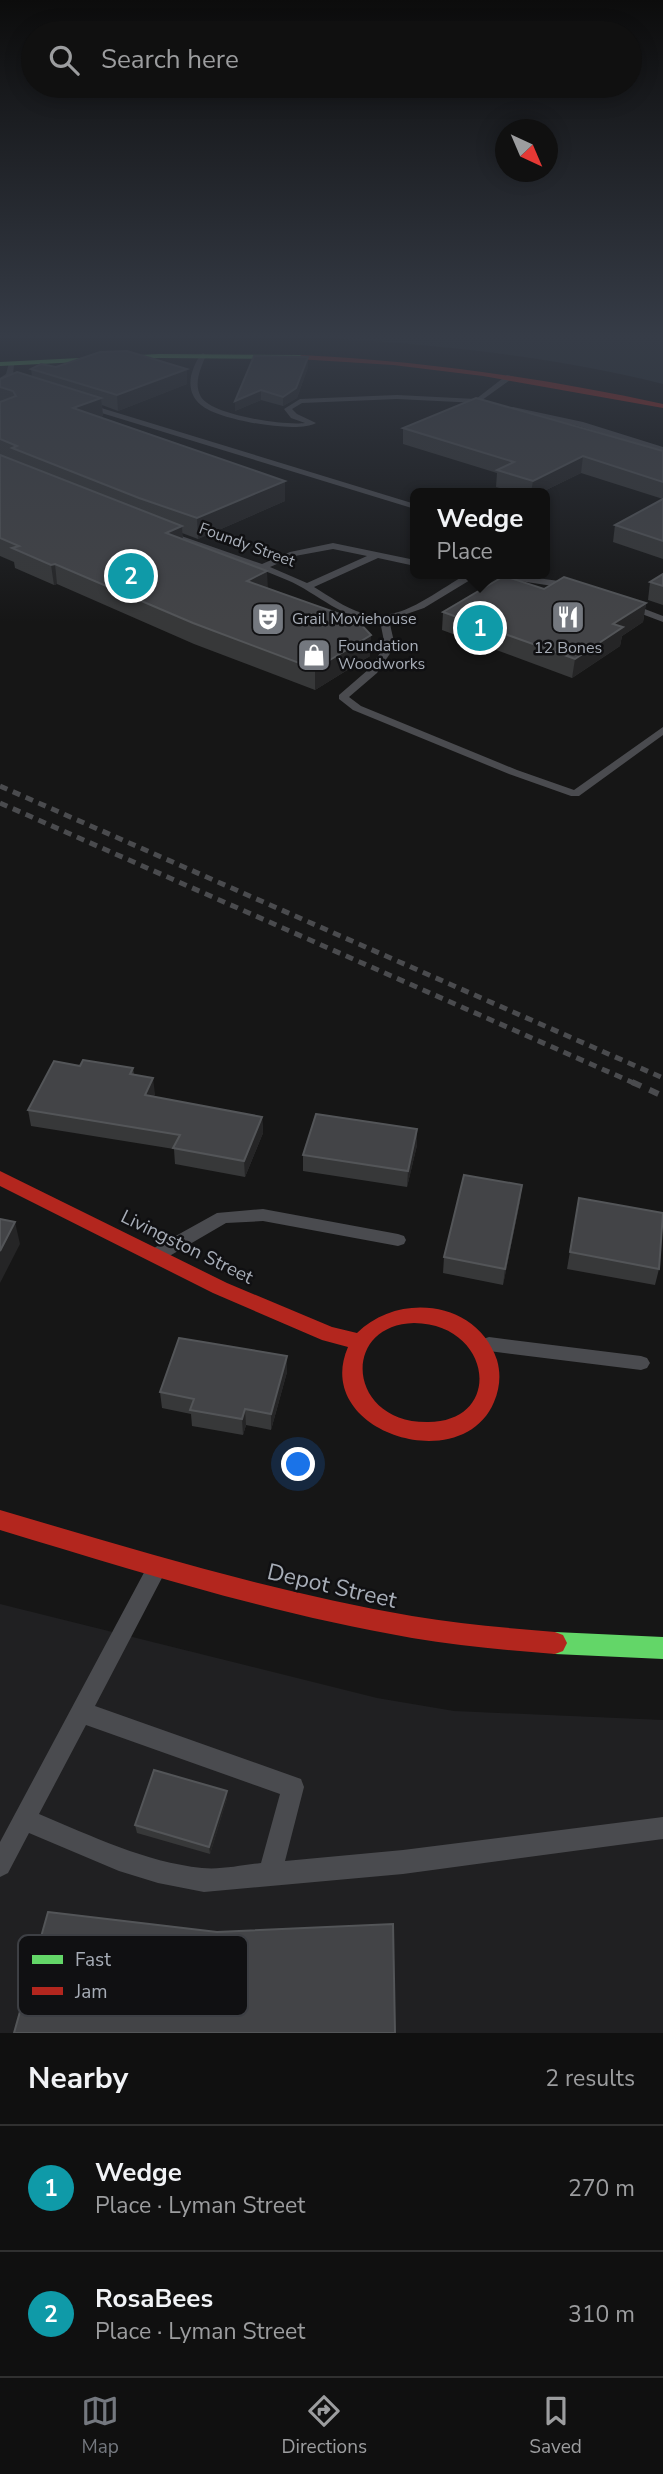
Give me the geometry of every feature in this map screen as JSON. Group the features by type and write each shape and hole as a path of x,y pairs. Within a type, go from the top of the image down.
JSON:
{"main road":[{"name":"Livingston Street","path":"0,1178 220,1288 317,1329 361,1342"},
{"path":"428,1315 458,1324 480,1343 492,1368 489,1394 473,1417 445,1431 412,1434 382,1423 359,1402 349,1376 354,1350 371,1329 398,1316 428,1315"},
{"name":"Depot Street","path":"0,1520 158,1567 377,1622 520,1641 663,1648"}],"lane":[{"path":"171,432 410,506"},
{"path":"605,432 663,450"},
{"name":"Foundy Street","path":"163,532 308,586 346,611 363,617 384,618"},
{"path":"262,567 293,554 333,546 410,563"},
{"path":"308,586 379,554"},
{"path":"466,579 403,613 384,618 390,646 373,671 343,697 357,708 513,772 575,794 663,730"},
{"path":"533,579 580,588"},
{"path":"616,601 663,619"},
{"path":"156,1255 223,1217 263,1215 398,1240"},
{"path":"480,1343 641,1363"},
{"path":"0,1865 158,1567"},
{"path":"81,1712 293,1787 270,1874"},
{"path":"24,1819 119,1859 158,1871 204,1880 403,1862 663,1828"}],"shaded area":[{"path":"0,1604 377,1698 454,1711 663,1720 663,2033 0,2033"}],"building":[{"path":"0,432 142,432 285,481 197,518 12,448 17,446 0,439"},
{"path":"416,432 596,432 663,451 663,482 583,456 533,481 497,470 514,462"},
{"path":"0,455 182,526 166,533 267,571 247,581 357,620 371,635 315,669 193,623 12,548 19,546 0,538"},
{"path":"663,499 663,541 615,525"},
{"path":"663,574 663,586 650,582"},
{"path":"564,577 646,603 613,624 623,627 575,659 443,612 499,579 513,579 544,589"},
{"path":"83,1060 133,1068 130,1074 153,1078 145,1095 262,1117 244,1161 173,1148 180,1135 28,1110 54,1061 80,1066"},
{"path":"316,1114 417,1129 408,1171 303,1155"},
{"path":"464,1175 522,1185 505,1269 444,1257"},
{"path":"579,1198 663,1213 659,1269 570,1252"},
{"path":"0,1219 15,1222 0,1251"},
{"path":"179,1338 287,1356 271,1414 245,1409 242,1419 190,1410 194,1399 160,1392"},
{"path":"154,1770 227,1791 209,1847 135,1825"},
{"path":"48,1912 217,1932 393,1924 395,2033 14,2033 19,2016 248,2016 248,1935 42,1935"}],"railway":[{"path":"0,786 663,1078"},
{"path":"0,803 636,1084"},
{"path":"632,1082 663,1096"}],"traffic: fast":[{"path":"555,1643 663,1648"}],"traffic: jam":[{"path":"0,1178 220,1288 329,1334 361,1342"},
{"path":"428,1315 455,1323 471,1335 487,1360 489,1389 484,1402 461,1424 438,1431 414,1431 386,1422 364,1404 352,1377 353,1363 364,1339 386,1321 401,1316 428,1315"},
{"path":"0,1520 205,1580 344,1614 484,1637 555,1643"}],"place":[{"name":"RosaBees","path":"131,576"},
{"name":"12 Bones","path":"568,617"},
{"name":"Grail Moviehouse","path":"268,619"},
{"name":"Wedge","path":"480,628"},
{"name":"Foundation Woodworks","path":"314,655"}]}
